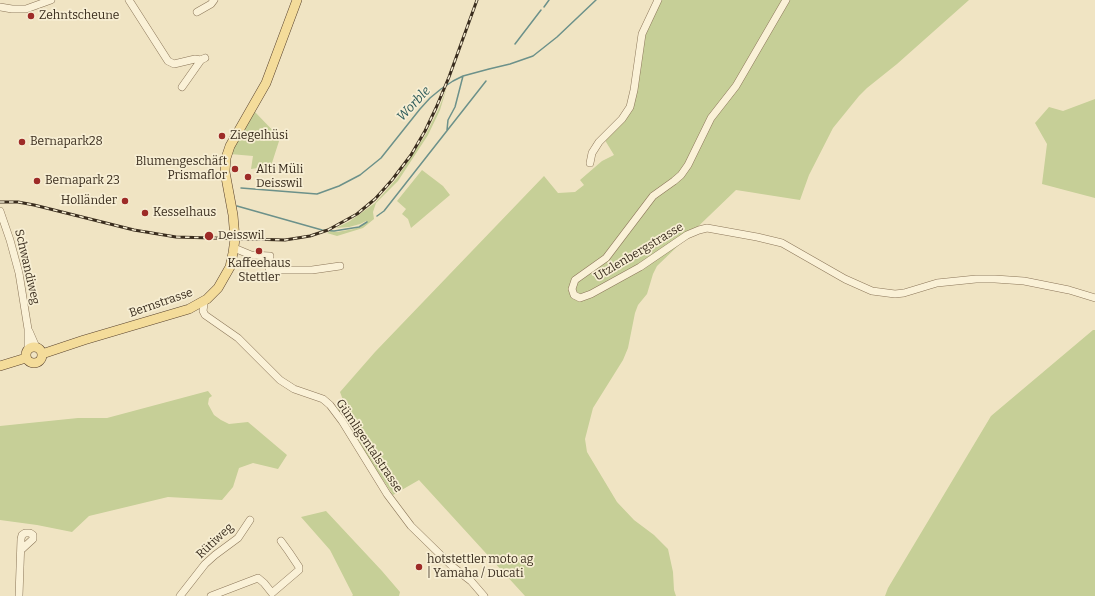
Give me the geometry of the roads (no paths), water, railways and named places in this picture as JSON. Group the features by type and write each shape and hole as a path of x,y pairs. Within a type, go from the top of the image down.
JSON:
{"main road":[{"name":"Bernstrasse","path":"0,366 33,352 84,340 173,314 203,301 218,288 230,267 234,248 234,225 225,172 226,158 230,146 266,83 297,0"}],"street":[{"path":"0,7 26,9 51,0"},
{"path":"129,0 168,61 174,64 195,59 203,59 182,87"},
{"path":"197,12 211,4 214,0"},
{"path":"590,163 592,153 599,142 622,119 630,107 642,34 658,0"},
{"name":"Utzlenbergstrasse","path":"786,0 736,86 711,118 688,165 681,175 653,196 606,258 575,280 572,289 574,295 580,298 591,294 640,267 687,235 699,230 710,228 782,243 845,279 872,291 895,294 937,284 995,279 1024,281 1068,290 1095,298"},
{"name":"Schwandiweg","path":"0,211 16,261 33,352"},
{"path":"234,248 251,255 270,256 269,270 312,270 340,266"},
{"path":"203,301 203,313"},
{"name":"Gümligentalstrasse","path":"192,307 194,310 203,313 238,338 285,383 299,391 323,399 330,405 342,421 387,494 412,526 452,567 471,581 484,596"},
{"name":"Rütiweg","path":"180,596 210,559 238,538 250,520"},
{"path":"211,596 258,578 272,593 299,570 281,541"},
{"path":"19,596 21,550"}],"waterway":[{"path":"544,7 549,0"},
{"name":"Worble","path":"241,188 317,194 339,186 360,175 381,158 420,109 441,89 463,76 510,64 533,56 557,37 596,0"},
{"path":"515,44 541,10"},
{"path":"447,130 448,120 455,107 463,76"},
{"path":"377,216 384,211 486,81"},
{"path":"237,206 322,230 334,231 359,227 367,222"}],"railway":[{"path":"0,202 18,202 34,205 134,230 176,237 285,240 310,236 328,230 357,214 375,199 411,155 436,108 477,0"}],"place":[{"name":"Zehntscheune","path":"31,16"},
{"name":"Ziegelhüsi","path":"222,136"},
{"name":"Bernapark28","path":"22,142"},
{"name":"Blumengeschäft Prismaflor","path":"235,169"},
{"name":"Alti Müli Deisswil","path":"248,177"},
{"name":"Bernapark 23","path":"37,181"},
{"name":"Holländer","path":"125,201"},
{"name":"Kesselhaus","path":"145,213"},
{"name":"Deisswil","path":"209,236"},
{"name":"Kaffeehaus Stettler","path":"259,251"},
{"name":"hotstettler moto ag | Yamaha / Ducati","path":"419,567"}]}
